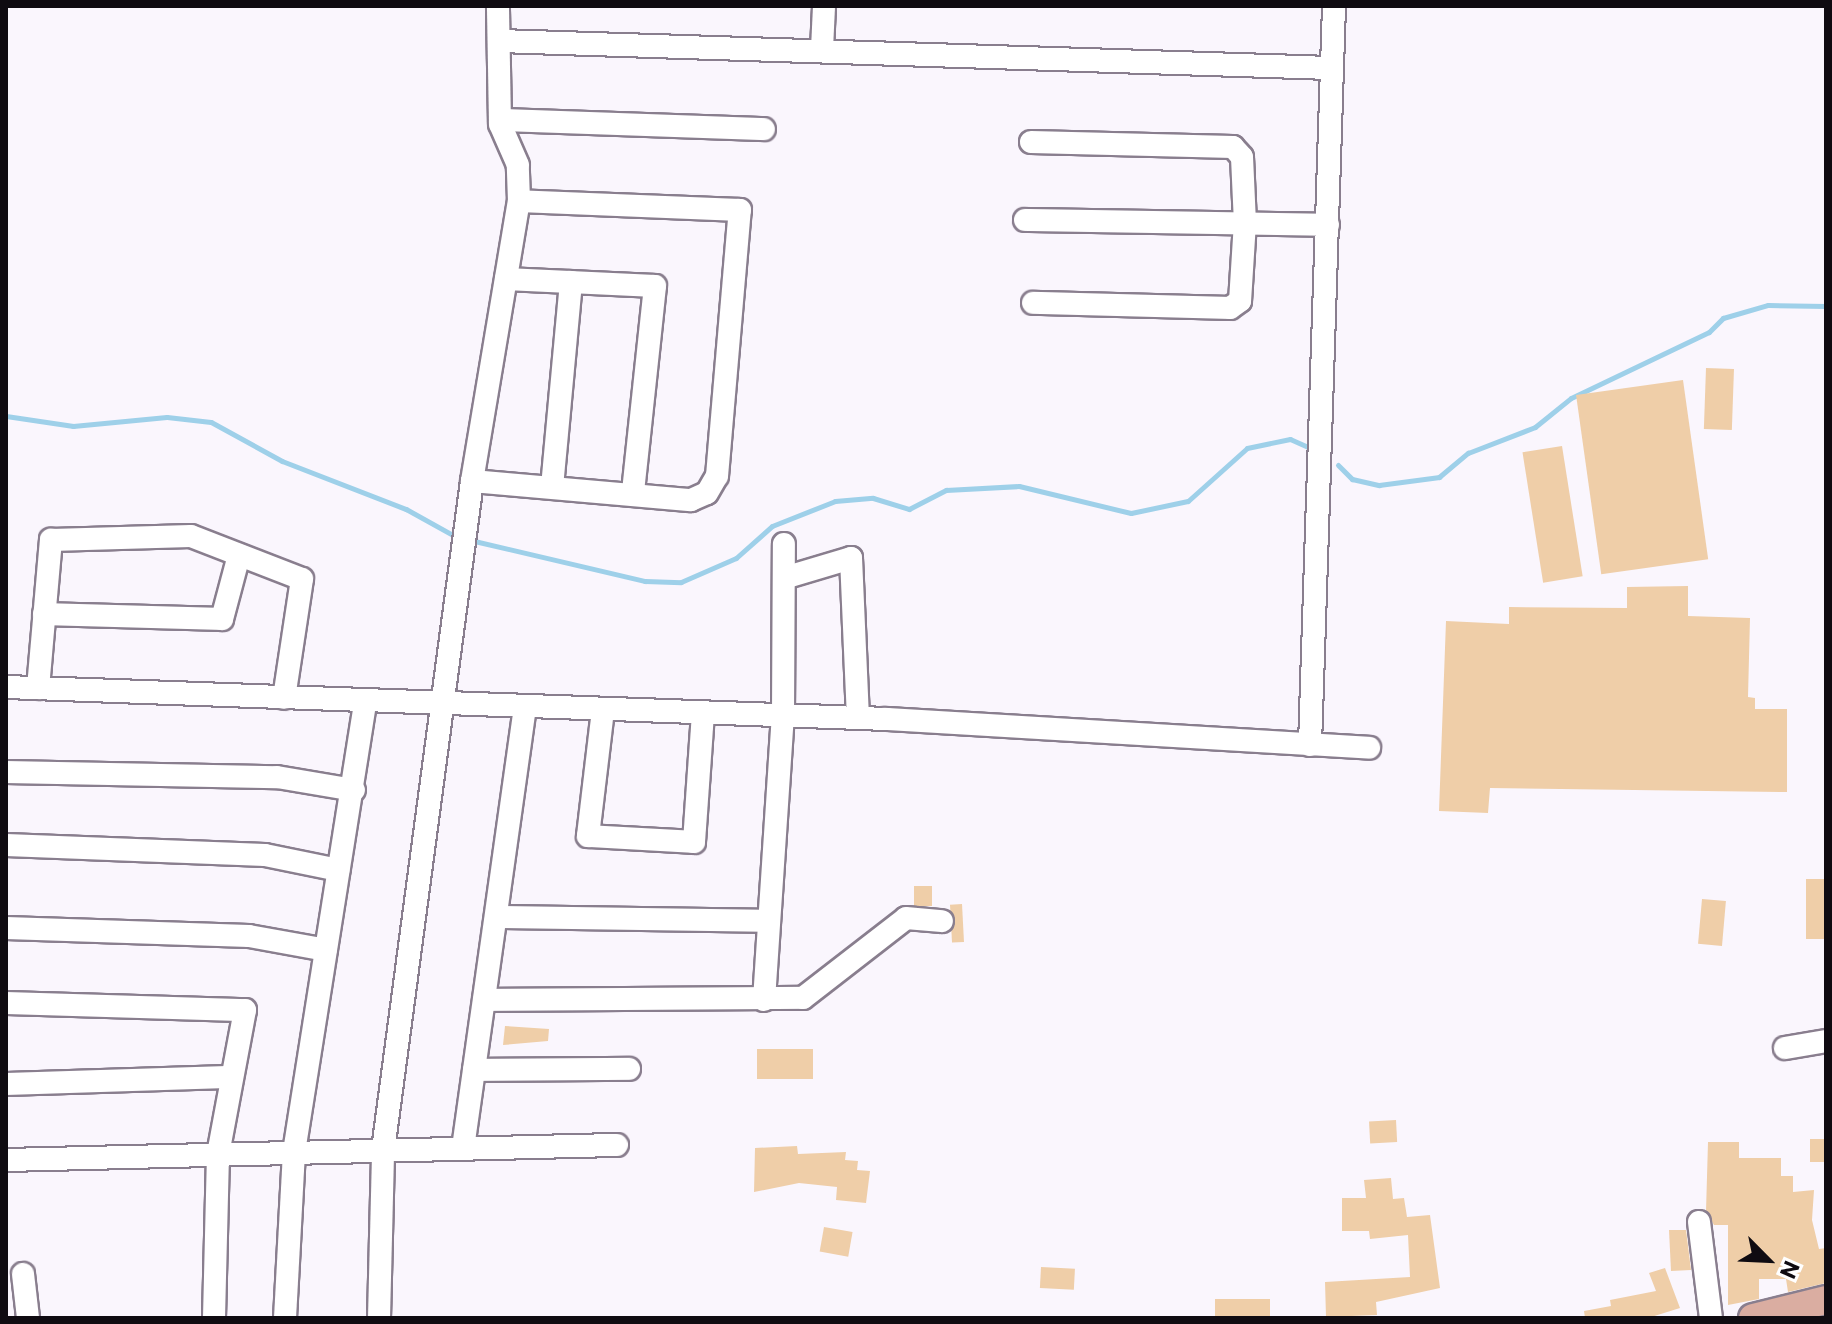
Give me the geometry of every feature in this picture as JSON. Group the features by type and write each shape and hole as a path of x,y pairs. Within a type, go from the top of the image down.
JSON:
{"main road":[{"path":"1753,1318 1826,1300"}],"street":[{"path":"379,1318 383,1150 472,481 519,201 518,165 500,120 498,6"},
{"path":"822,49 824,6"},
{"path":"1310,745 1334,6"},
{"path":"499,41 822,49 1332,68"},
{"path":"500,120 764,129"},
{"path":"1031,142 1233,147 1242,157 1245,222 1240,301 1230,308 1033,303"},
{"path":"472,481 691,500 707,493 717,476 740,210 519,201"},
{"path":"1025,220 1328,225"},
{"path":"506,279 655,286 633,493"},
{"path":"552,487 571,282"},
{"path":"38,688 51,540 191,536 302,579 284,698"},
{"path":"764,1000 783,715 784,544"},
{"path":"44,614 222,619 239,555"},
{"path":"784,578 851,558 858,718"},
{"path":"6,687 858,718 1369,748"},
{"path":"285,1318 294,1152 338,870 354,790 365,702"},
{"path":"463,1148 525,707"},
{"path":"603,710 588,836 694,842 703,713"},
{"path":"6,772 277,777 354,790"},
{"path":"6,845 265,855 338,870"},
{"path":"496,917 769,921"},
{"path":"484,1000 764,1000 810,995 906,918 942,921"},
{"path":"6,928 249,936 326,950"},
{"path":"6,1003 245,1010 218,1154 214,1318"},
{"path":"1785,1048 1826,1041"},
{"path":"474,1070 629,1069"},
{"path":"6,1084 232,1077"},
{"path":"6,1160 617,1145"},
{"path":"1699,1222 1711,1318"},
{"path":"23,1274 28,1318"}],"building":[{"path":"1706,368 1734,369 1732,430 1704,429"},
{"path":"1683,380 1708,559 1601,574 1576,395"},
{"path":"1562,446 1583,576 1543,583 1522,452"},
{"path":"1688,586 1688,616 1750,618 1748,697 1755,698 1755,709 1787,709 1787,792 1490,788 1488,813 1439,811 1446,621 1509,624 1509,607 1627,608 1627,587"},
{"path":"1806,879 1826,879 1826,939 1806,939"},
{"path":"914,886 932,886 932,906 914,906"},
{"path":"1702,899 1726,901 1722,946 1698,944"},
{"path":"962,904 964,942 952,943 950,905"},
{"path":"505,1026 549,1029 548,1041 503,1045"},
{"path":"757,1049 813,1049 813,1079 757,1079"},
{"path":"1396,1120 1397,1142 1370,1143 1369,1121"},
{"path":"1810,1139 1826,1139 1826,1162 1810,1162"},
{"path":"1708,1142 1739,1142 1739,1158 1781,1158 1781,1176 1793,1176 1793,1192 1814,1190 1812,1220 1819,1249 1826,1248 1826,1283 1788,1292 1786,1279 1759,1279 1759,1299 1728,1305 1728,1225 1714,1225 1706,1211"},
{"path":"797,1146 798,1154 846,1152 845,1160 858,1161 857,1170 870,1171 866,1203 836,1200 837,1187 799,1183 754,1192 755,1148"},
{"path":"1391,1178 1393,1199 1404,1198 1407,1217 1430,1215 1440,1288 1376,1302 1377,1315 1326,1317 1325,1282 1410,1277 1408,1235 1370,1239 1369,1231 1342,1231 1342,1198 1366,1198 1364,1180"},
{"path":"824,1227 853,1232 848,1257 820,1252"},
{"path":"1669,1230 1686,1230 1691,1270 1671,1271"},
{"path":"1041,1267 1075,1269 1074,1290 1040,1288"},
{"path":"1665,1268 1680,1308 1648,1318 1585,1318 1584,1311 1611,1306 1610,1300 1656,1291 1649,1273"},
{"path":"1215,1299 1270,1299 1270,1318 1215,1318"}],"waterway":[{"path":"1338,465 1352,479 1379,485 1439,477 1468,453 1535,427 1571,398 1709,332 1723,318 1768,305 1826,306"},
{"path":"6,416 73,426 167,417 211,422 282,461 406,509 460,539"},
{"path":"470,540 645,581 681,582 736,558 772,526 835,501 873,498 909,509 946,490 1019,486 1131,513 1188,501 1247,448 1290,439 1312,449"}]}
